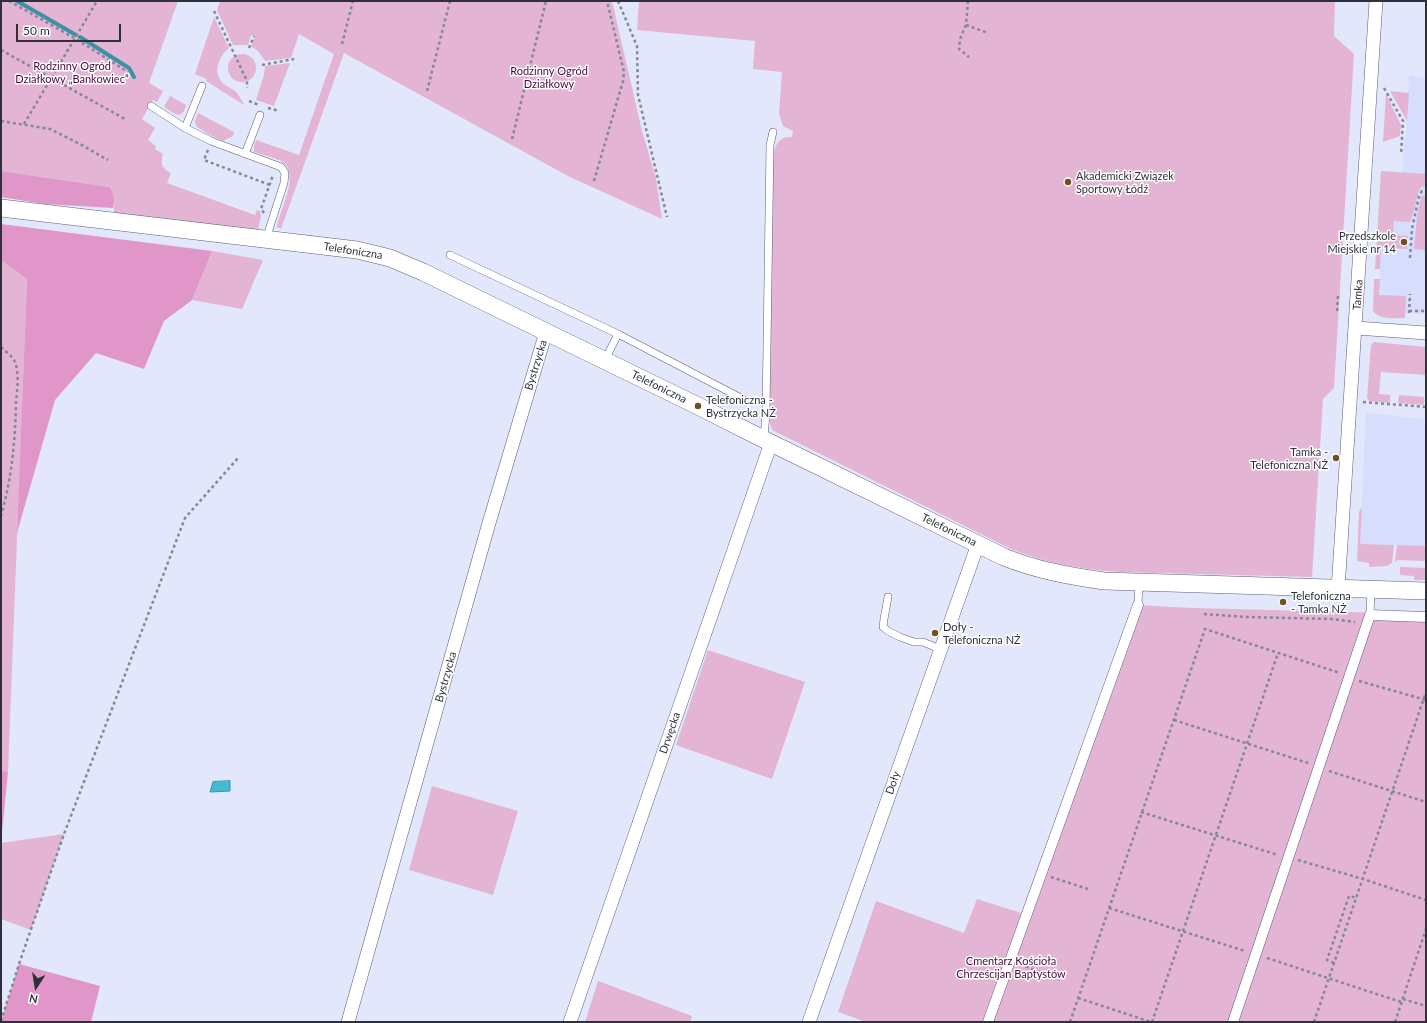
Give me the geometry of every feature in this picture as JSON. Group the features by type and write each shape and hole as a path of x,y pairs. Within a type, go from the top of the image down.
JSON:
{"street":[{"name":"Tamka","path":"1338,589 1376,1"},
{"name":"Telefoniczna","path":"1,208 357,250 390,258 423,272 605,360 978,544 1017,562 1055,574 1104,581 1139,583 1426,592"},
{"path":"1356,328 1426,334"},
{"name":"Bystrzycka","path":"348,1022 489,523 546,332"},
{"name":"Drwęcka","path":"570,1022 767,441"},
{"name":"Doły","path":"809,1022 978,544"},
{"path":"988,1022 1138,605"},
{"path":"1233,1022 1368,620 1426,617"}],"lane":[{"path":"185,128 202,86"},
{"path":"151,106 185,128 211,141 281,167 285,174 284,183 266,239"},
{"path":"245,154 260,115"},
{"path":"767,441 766,413 770,145 773,132"},
{"path":"450,255 618,334 743,399"},
{"path":"605,360 618,334"},
{"path":"1138,605 1139,583"},
{"path":"1368,620 1371,590"},
{"path":"888,597 884,627 888,631 914,642 923,642 940,649"}],"path":[{"path":"9,1 76,39 128,72"},
{"path":"24,124 76,39 97,1"},
{"path":"342,44 353,1"},
{"path":"427,91 450,1"},
{"path":"512,139 546,1"},
{"path":"594,181 623,81 624,72 607,1"},
{"path":"618,1 637,46 638,95 668,217"},
{"path":"968,1 966,25 960,39 959,49 969,57"},
{"path":"214,11 247,81 248,88"},
{"path":"966,25 988,33"},
{"path":"249,48 254,36"},
{"path":"1,50 125,119"},
{"path":"262,65 294,59"},
{"path":"1384,87 1403,121 1401,154"},
{"path":"1,121 50,129 108,160"},
{"path":"211,141 204,160 270,185"},
{"path":"1410,258 1412,229 1419,196 1422,191 1426,191"},
{"path":"1410,294 1409,312 1426,311"},
{"path":"1338,296 1337,312 1339,312"},
{"path":"1,347 14,359 17,387 15,437 11,472 1,516"},
{"path":"1351,401 1426,407"},
{"path":"1,1021 64,834 185,518 238,458"},
{"path":"1204,614 1247,617 1368,620"},
{"path":"1070,1022 1205,629 1349,677 1425,699"},
{"path":"1078,998 1152,1022 1278,653"},
{"path":"1314,1022 1425,699 1426,692"},
{"path":"1174,720 1426,802"},
{"path":"1041,873 1091,890"},
{"path":"1334,963 1327,960 1349,896 1357,898"},
{"path":"1395,1022 1426,929"},
{"path":"1010,960 1060,980"},
{"path":"1402,999 1426,1006"}],"shaded area":[{"name":"Przedszkole Miejskie nr 14","path":"1409,76 1426,78 1426,314 1379,311 1383,171 1403,172"},
{"path":"1,171 109,187 114,197 113,208 45,204 1,197"},
{"path":"1,224 212,251 192,300 164,321 144,369 96,353 55,400 17,533 27,279 1,260"},
{"path":"1366,413 1426,419 1426,546 1360,544"},
{"path":"1,770 8,772 1,843"},
{"path":"19,964 100,986 91,1022 1,1022"}],"green space":[{"name":"Rodzinny Ogród Działkowy „Bankowiec”","path":"1,1 178,1 149,83 163,91 157,102 153,100 142,119 155,128 148,140 156,146 155,149 163,154 162,165 171,173 167,183 255,215 257,210 260,211 261,217 258,230 114,215 114,203 109,187 1,171"},
{"name":"Rodzinny Ogród Działkowy","path":"220,1 612,1 642,131 656,178 662,219 568,176 344,53 281,229 277,227 288,192 290,174 287,167 281,161 254,152 254,145 256,140 299,155 334,54 299,34 291,58 265,61 259,52 251,46 255,36 251,35 248,45 233,45 217,10"},
{"name":"Akademicki Związek Sportowy Łódź","path":"639,1 1335,1 1334,36 1354,54 1334,388 1323,399 1312,577 1121,572 1079,568 1039,559 1013,550 772,430 769,419 773,156 778,142 784,138 792,137 793,131 783,126 779,114 782,72 753,69 755,41 637,30"},
{"path":"214,17 229,48 219,60 217,70 218,75 220,80 227,87 237,93 244,105 206,81 207,79 195,74"},
{"path":"242,54 252,58 256,68 252,78 242,82 232,78 228,68 232,58"},
{"path":"290,63 274,106 256,100 264,75 265,66"},
{"path":"1390,91 1409,93 1407,121"},
{"path":"1386,94 1401,125 1400,136 1383,142"},
{"path":"170,96 186,105 182,113 174,113 164,107"},
{"path":"198,113 234,132 233,136 223,141 208,134 196,126 195,121"},
{"path":"1381,171 1426,174 1426,185 1421,187 1419,190 1410,222 1394,221 1393,235 1408,236 1407,249 1381,247 1380,269 1375,269"},
{"path":"1421,196 1426,196 1426,250 1414,249 1417,215"},
{"path":"212,251 263,260 242,309 192,300"},
{"path":"1,260 27,279 8,772 1,770"},
{"path":"1374,279 1380,279 1379,295 1406,296 1405,318 1383,317 1379,316 1373,311"},
{"path":"1374,342 1426,347 1426,375 1381,372 1379,394 1390,395 1390,403 1369,401 1367,398 1371,345"},
{"path":"1399,395 1424,397 1424,405 1398,403"},
{"path":"1362,507 1360,544 1394,545 1392,563 1386,566 1369,567 1369,563 1357,561 1359,512"},
{"path":"1397,545 1426,546 1426,561 1398,560 1395,562"},
{"path":"1400,567 1426,568 1426,580 1414,580 1414,576 1400,575"},
{"name":"Cmentarz Kościoła Chrześcijan Baptystów","path":"1133,605 1426,614 1426,1022 866,1022 838,1012 876,901 964,933 977,899 1021,913"},
{"path":"708,650 805,682 772,779 676,745"},
{"path":"432,786 518,811 493,895 409,870"},
{"path":"64,834 31,930 1,919 1,843"},
{"path":"598,981 692,1016 690,1022 585,1022"}],"water":[{"path":"230,781 230,791 210,792 213,782"}],"waterway":[{"path":"17,1 76,35"},
{"path":"80,37 129,68 134,77"}],"place":[{"name":"Akademicki Związek Sportowy Łódź","path":"1068,182"},
{"name":"Przedszkole Miejskie nr 14","path":"1404,242"},
{"name":"Telefoniczna - Bystrzycka NŻ","path":"698,406"},
{"name":"Tamka - Telefoniczna NŻ","path":"1336,458"},
{"name":"Telefoniczna - Tamka NŻ","path":"1283,602"},
{"name":"Doły - Telefoniczna NŻ","path":"935,633"}]}
